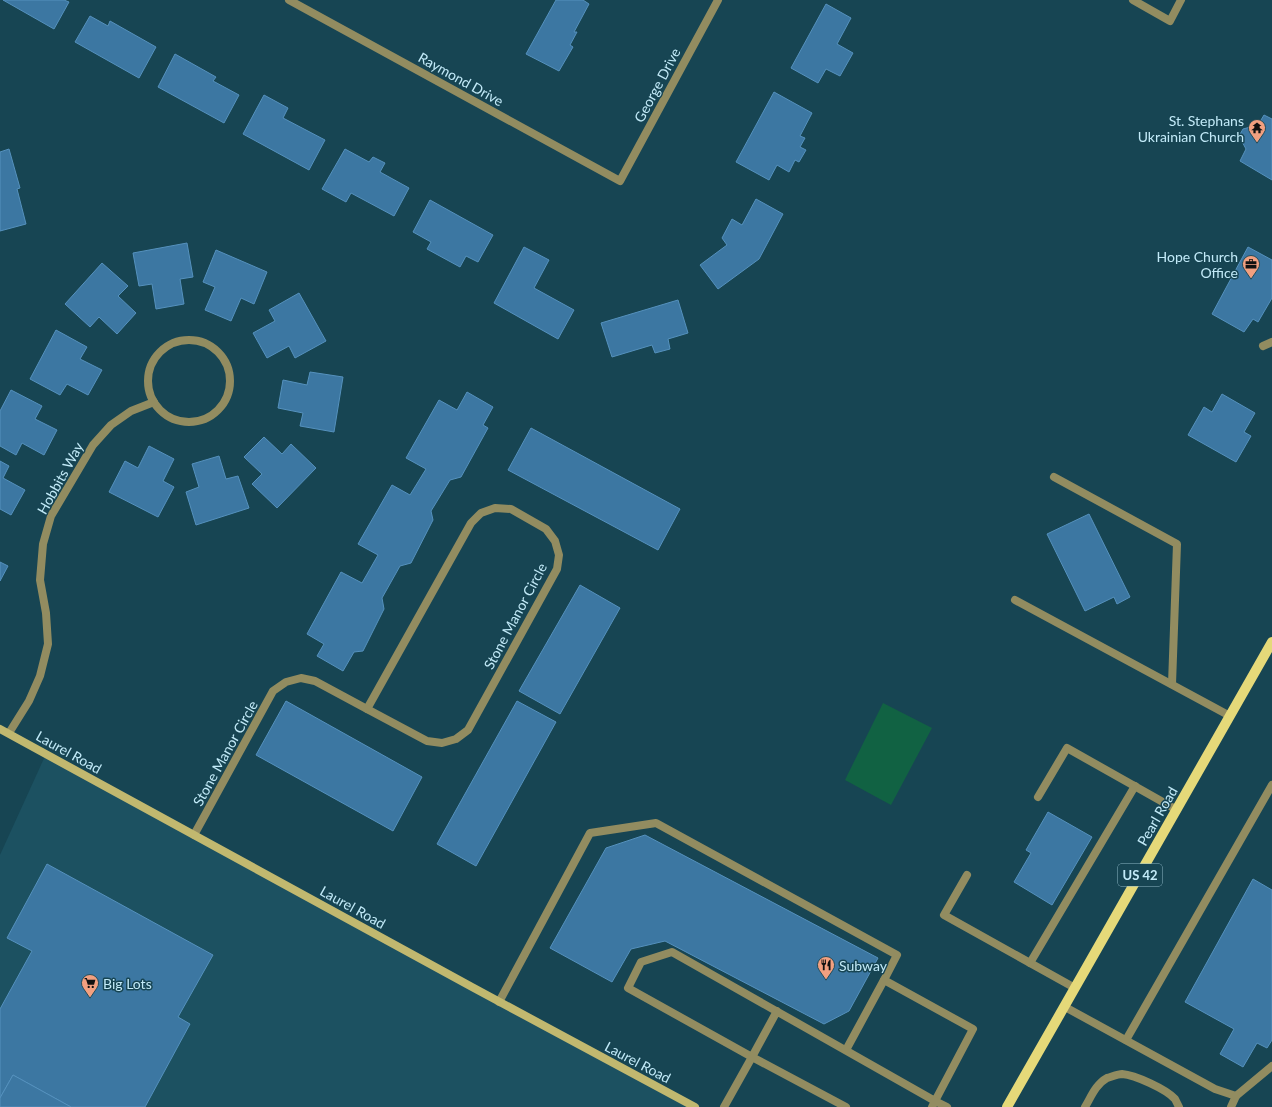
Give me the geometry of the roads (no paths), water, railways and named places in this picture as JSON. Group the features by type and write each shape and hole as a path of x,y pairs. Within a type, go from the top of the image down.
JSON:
{"main road":[{"name":"Pearl Road","path":"1007,1107 1272,642"}],"street":[{"name":"Raymond Drive","path":"289,0 620,181"},
{"name":"George Drive","path":"620,181 718,0"},
{"path":"1133,0 1170,21 1181,0"},
{"path":"188,340 200,342 211,347 220,355 227,366 230,379 228,393 222,405 213,414 201,420 187,422 174,419 162,412 154,402 149,391 148,379 150,367 156,356 165,348 176,342 188,340"},
{"path":"1263,346 1272,342"},
{"name":"Hobbits Way","path":"9,733 29,701 37,683 48,644 46,613 40,580 43,544 51,516 93,446 111,425 131,411 154,402"},
{"path":"1054,476 1177,544 1172,684"},
{"name":"Stone Manor Circle","path":"194,835 273,691 286,682 301,678 315,681 427,741 442,743 456,739 468,730 557,569 559,555 555,541 546,529 511,509 495,508 481,513 471,523 368,709"},
{"path":"1015,600 1230,716"},
{"name":"Laurel Road","path":"0,729 499,1002 695,1107"},
{"path":"1038,797 1067,748 1177,810"},
{"path":"1126,1040 1272,785"},
{"path":"1030,963 1134,786"},
{"path":"499,1002 590,833 656,823 897,955 846,1050"},
{"path":"967,875 944,914 1075,988"},
{"path":"846,1107 628,988 641,962 672,952 846,1050 933,1104 947,1107"},
{"path":"884,980 973,1029 933,1104"},
{"path":"1065,1007 1215,1089 1236,1096"},
{"path":"724,1107 777,1011"},
{"path":"1231,1107 1236,1096 1272,1066"},
{"path":"1085,1107 1093,1092 1100,1084 1108,1078 1122,1074 1143,1080 1158,1087 1175,1099 1179,1107"}],"place":[{"name":"St. Stephans Ukrainian Church","path":"1257,143"},
{"name":"Hope Church Office","path":"1251,279"},
{"name":"Subway","path":"826,980"},
{"name":"Big Lots","path":"90,998"}]}
